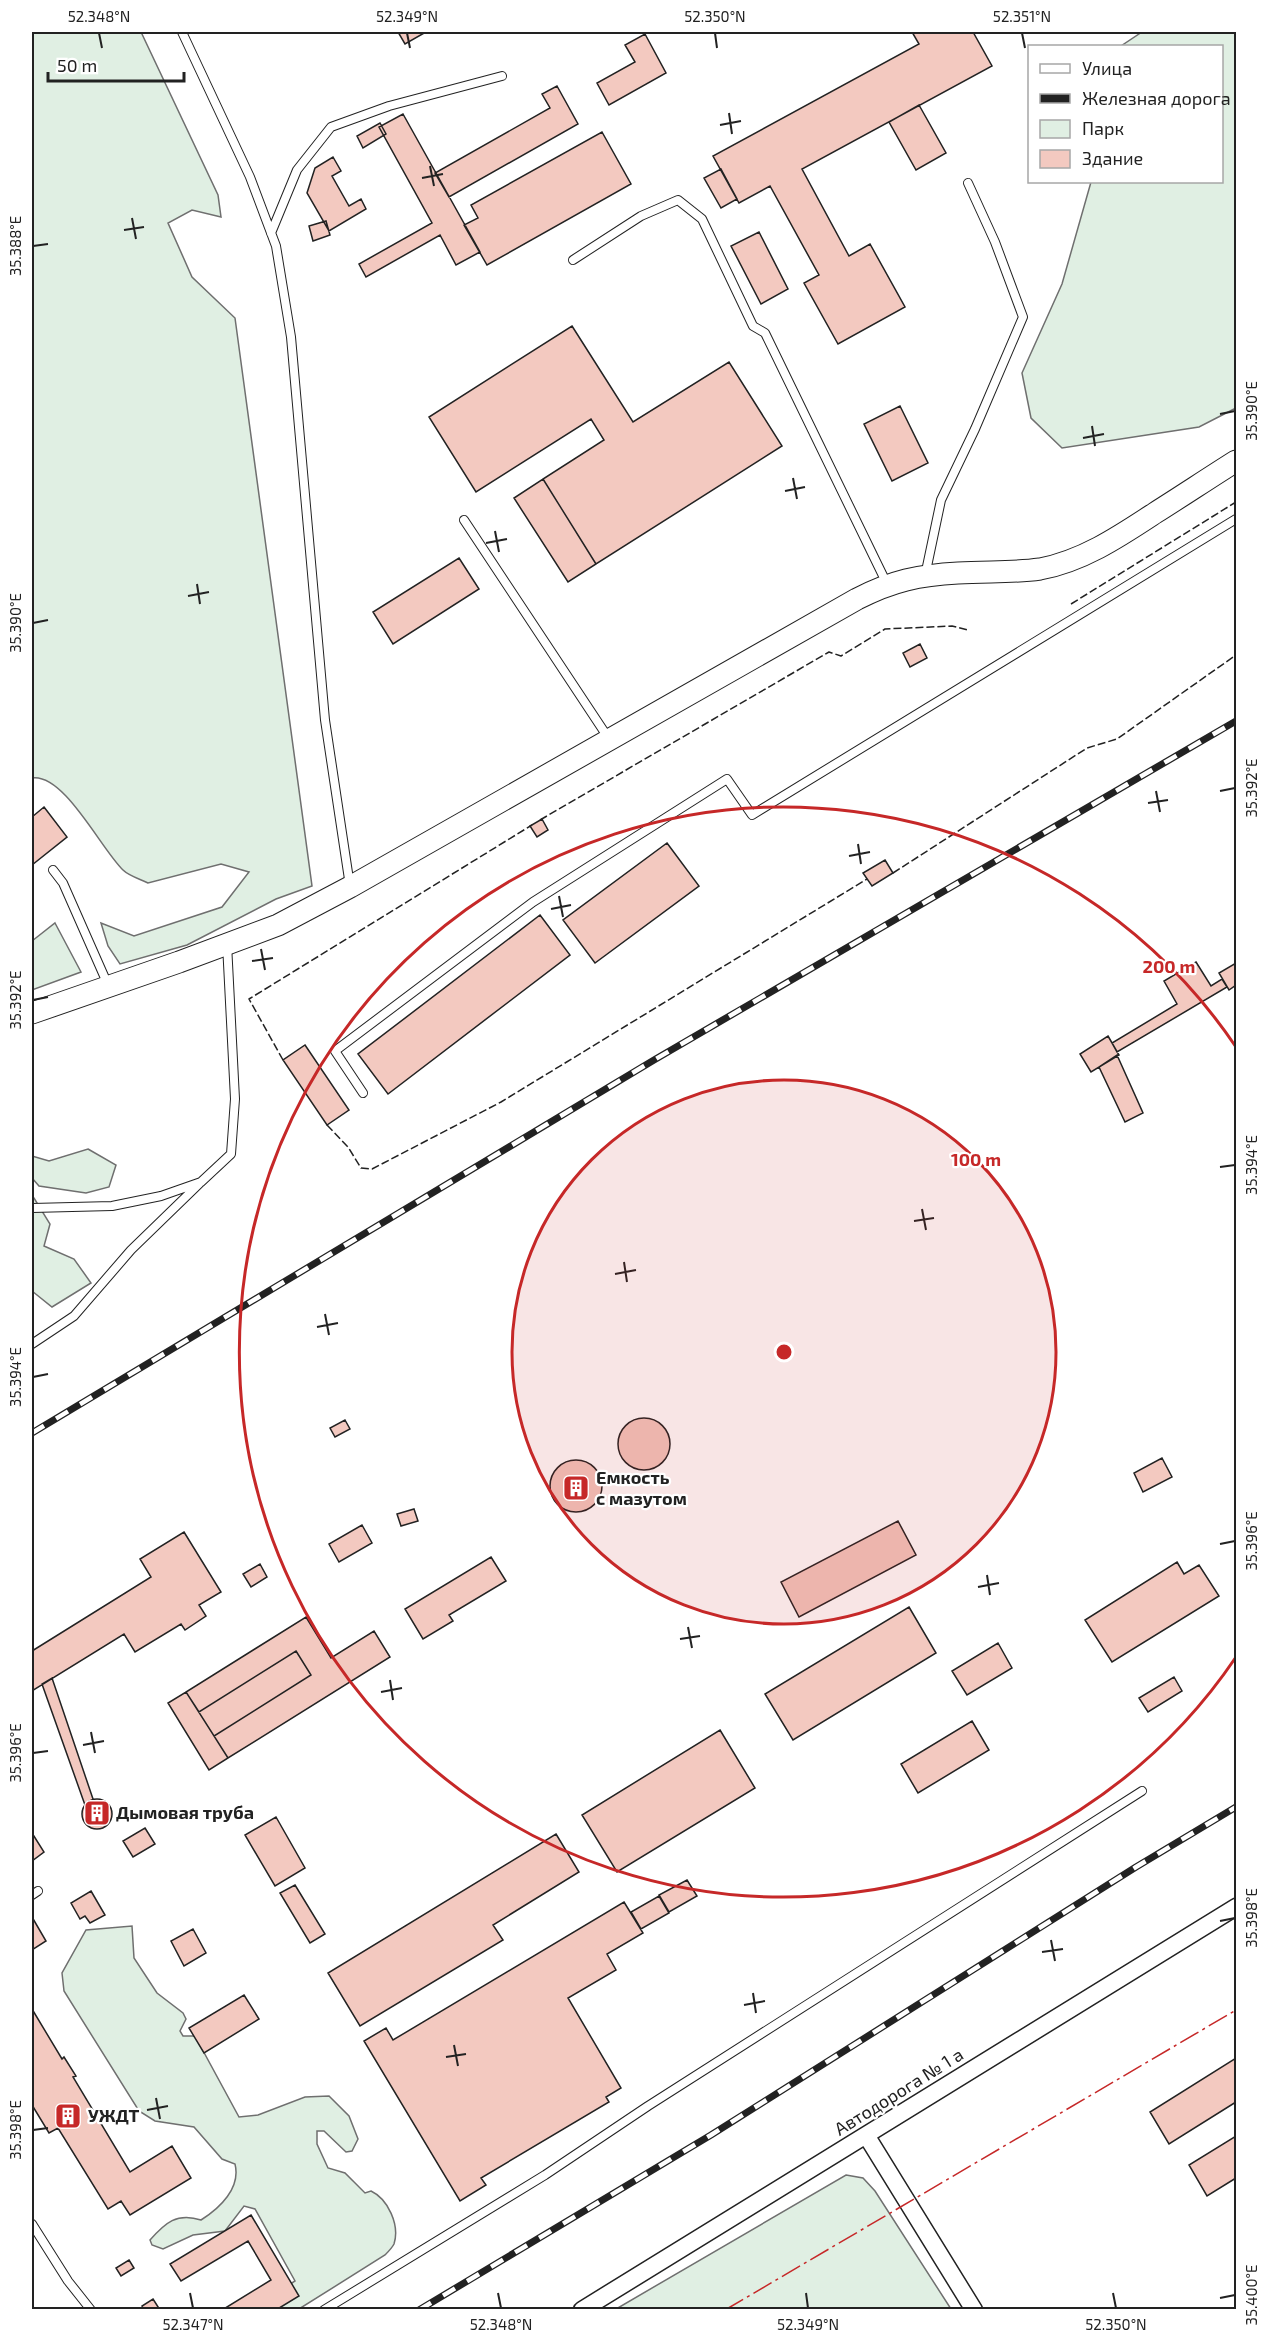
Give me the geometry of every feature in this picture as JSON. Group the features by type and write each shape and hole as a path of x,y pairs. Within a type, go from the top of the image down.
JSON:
{"street":[{"path":"32,1013 278,925 350,887 887,584 925,576 1031,570 1072,559 1105,545 1236,461"},
{"name":"Автодорога № 1 а","path":"582,2310 1236,1907"},
{"path":"866,2135 974,2310"}],"lane":[{"path":"182,32 250,177 276,246 291,337 326,720 350,887"},
{"path":"271,233 297,170 331,127 389,106 502,76"},
{"path":"925,576 941,500 975,429 1023,317 995,242 968,183"},
{"path":"573,260 641,216 678,200 702,219 753,326 765,333 887,584"},
{"path":"363,1094 335,1051 533,902 727,779 752,815 1236,519"},
{"path":"464,520 609,740"},
{"path":"53,870 63,883 109,985"},
{"path":"32,1344 74,1316 131,1250 231,1154 235,1099 227,944"},
{"path":"32,1208 112,1206 161,1196 201,1182"},
{"path":"324,2310 544,2175 648,2106 1142,1791"},
{"path":"32,2224 68,2281 91,2310"}],"green space":[{"path":"32,32 141,32 218,195 221,217 192,210 168,223 192,277 235,318 312,886 276,899 187,945 120,964 108,946 101,923 134,936 222,907 249,872 221,864 148,883 131,876 114,860 81,814 57,787 44,780 32,778"},
{"path":"1142,32 1236,32 1236,408 1199,427 1062,448 1031,418 1022,373 1062,284 1091,183 1223,183 1223,45 1122,45"},
{"path":"55,923 81,972 32,990 32,941"},
{"path":"88,1149 116,1165 109,1187 86,1193 39,1186 32,1178 32,1156 49,1161"},
{"path":"32,1198 50,1224 44,1246 74,1259 91,1283 52,1307 32,1291"},
{"path":"132,1926 134,1958 157,1993 183,2013 186,2019 180,2031 183,2036 195,2036 239,2117 258,2115 305,2097 329,2096 349,2116 358,2139 352,2151 346,2152 324,2131 317,2131 317,2144 328,2168 345,2173 365,2193 371,2191 383,2200 394,2221 394,2244 385,2255 299,2309 251,2310 295,2281 255,2209 244,2206 225,2231 193,2235 163,2249 152,2245 150,2240 166,2224 185,2217 201,2220 215,2210 232,2189 236,2173 235,2164 222,2159 194,2127 155,2121 139,2111 64,1991 62,1973 86,1930"},
{"path":"846,2175 863,2178 875,2191 951,2309 616,2309"}],"building":[{"path":"398,32 426,32 405,44"},
{"path":"912,32 973,32 992,66 802,169 849,256 870,244 905,307 838,344 804,283 819,275 770,186 739,203 713,156 919,44"},
{"path":"645,34 666,73 609,105 597,83 635,62 625,45"},
{"path":"557,86 578,124 449,197 435,173 550,108 542,94"},
{"path":"919,105 946,153 916,170 889,122"},
{"path":"403,114 480,252 456,265 440,235 366,277 359,264 432,223 379,127"},
{"path":"380,123 386,134 363,148 357,136"},
{"path":"602,132 631,184 487,265 464,225 478,218 471,205"},
{"path":"333,157 341,171 332,176 349,206 361,199 366,209 329,231 307,193 315,168"},
{"path":"721,169 737,199 721,208 704,178"},
{"path":"326,221 330,235 313,241 309,226"},
{"path":"759,232 788,289 761,304 731,246"},
{"path":"572,326 633,422 729,362 782,446 596,564 543,479 604,440 591,419 476,492 429,417"},
{"path":"900,406 928,463 892,481 864,424"},
{"path":"543,479 596,564 568,582 514,498"},
{"path":"459,558 479,589 393,644 373,612"},
{"path":"920,644 927,658 910,667 903,653"},
{"path":"44,807 67,837 32,865 32,817"},
{"path":"542,819 548,830 537,837 530,826"},
{"path":"667,843 699,886 595,963 563,920"},
{"path":"885,860 893,873 872,886 863,873"},
{"path":"540,915 570,955 388,1094 358,1054"},
{"path":"1196,962 1211,986 1222,979 1227,987 1117,1052 1112,1043 1177,1004 1164,981"},
{"path":"1236,963 1236,985 1229,990 1219,973"},
{"path":"1108,1036 1119,1055 1091,1072 1080,1054"},
{"path":"305,1045 349,1110 327,1125 283,1060"},
{"path":"1117,1055 1143,1113 1125,1122 1099,1067"},
{"name":"Емкость с мазутом","path":"644,1418 654,1420 662,1426 668,1434 670,1444 668,1454 662,1462 654,1468 644,1470 634,1468 626,1462 620,1454 618,1444 620,1434 626,1426 634,1420"},
{"path":"345,1420 350,1429 335,1437 330,1428"},
{"path":"1162,1458 1172,1477 1143,1492 1134,1473"},
{"name":"Емкость с мазутом","path":"576,1460 586,1462 594,1468 600,1476 602,1486 600,1496 594,1504 586,1510 576,1512 566,1510 558,1504 552,1496 550,1486 552,1476 558,1468 566,1462"},
{"path":"414,1509 418,1521 401,1526 397,1514"},
{"path":"898,1521 916,1555 799,1617 781,1582"},
{"path":"362,1525 372,1543 339,1562 329,1544"},
{"path":"184,1532 221,1592 199,1605 206,1616 185,1630 181,1624 135,1652 124,1634 32,1691 32,1651 151,1577 140,1559"},
{"path":"491,1557 506,1581 449,1615 453,1621 423,1639 405,1609"},
{"path":"1177,1562 1184,1574 1199,1565 1219,1596 1112,1662 1085,1620"},
{"path":"260,1564 267,1577 251,1587 243,1574"},
{"path":"909,1607 936,1653 793,1740 765,1694"},
{"path":"306,1617 331,1658 374,1631 390,1657 228,1758 186,1692"},
{"path":"998,1643 1012,1668 967,1695 952,1671"},
{"path":"296,1651 311,1675 214,1736 228,1758 209,1770 168,1703 186,1692 199,1712"},
{"path":"1174,1677 1182,1691 1148,1712 1139,1698"},
{"path":"52,1678 93,1799 85,1805 42,1684"},
{"path":"972,1721 989,1750 918,1793 901,1764"},
{"path":"720,1730 755,1788 617,1872 582,1815"},
{"name":"Дымовая труба","path":"97,1799 108,1803 112,1814 108,1825 97,1829 86,1825 82,1814 86,1803"},
{"path":"276,1817 305,1868 275,1886 245,1835"},
{"path":"145,1828 155,1844 133,1857 123,1841"},
{"path":"32,1833 44,1852 32,1861"},
{"path":"556,1834 579,1872 493,1925 503,1940 360,2026 328,1973"},
{"path":"687,1880 697,1896 669,1912 659,1895"},
{"path":"295,1885 325,1934 310,1943 280,1893"},
{"path":"91,1891 105,1915 90,1923 85,1916 80,1919 71,1903"},
{"path":"659,1896 669,1913 641,1929 631,1912"},
{"path":"624,1902 643,1933 607,1954 616,1970 568,1998 621,2088 606,2097 609,2102 481,2178 486,2185 460,2201 364,2041 386,2028 393,2040"},
{"path":"32,1917 46,1941 32,1950"},
{"path":"193,1929 206,1953 184,1966 171,1941"},
{"path":"244,1995 259,2019 204,2053 189,2028"},
{"name":"УЖДТ","path":"32,2009 62,2059 64,2057 76,2076 73,2077 130,2172 172,2146 191,2178 130,2215 121,2201 108,2209 58,2128 49,2133 32,2105"},
{"path":"1236,2058 1236,2102 1169,2144 1150,2112"},
{"path":"1236,2136 1236,2178 1207,2196 1189,2165"},
{"path":"251,2215 299,2296 276,2310 222,2310 271,2280 248,2241 181,2281 170,2264"},
{"path":"129,2260 134,2268 121,2276 116,2268"},
{"path":"153,2299 160,2310 144,2310 142,2306"}],"railway":[{"path":"32,1433 654,1060 1236,721"},
{"path":"419,2310 711,2135 1136,1867 1236,1807"}],"fence":[{"path":"1071,604 1236,502"},
{"path":"540,820 829,652 841,656 885,629 952,626 968,630"},
{"path":"893,873 1087,748 1117,739 1236,655"},
{"path":"283,1060 249,999 532,825"},
{"path":"327,1125 348,1147 361,1168 372,1169 501,1102 867,879"}],"power":[{"path":"725,2310 1236,2010"}],"place":[{"name":"Емкость с мазутом","path":"576,1488"},
{"name":"Дымовая труба","path":"97,1813"},
{"name":"УЖДТ","path":"68,2116"}]}
